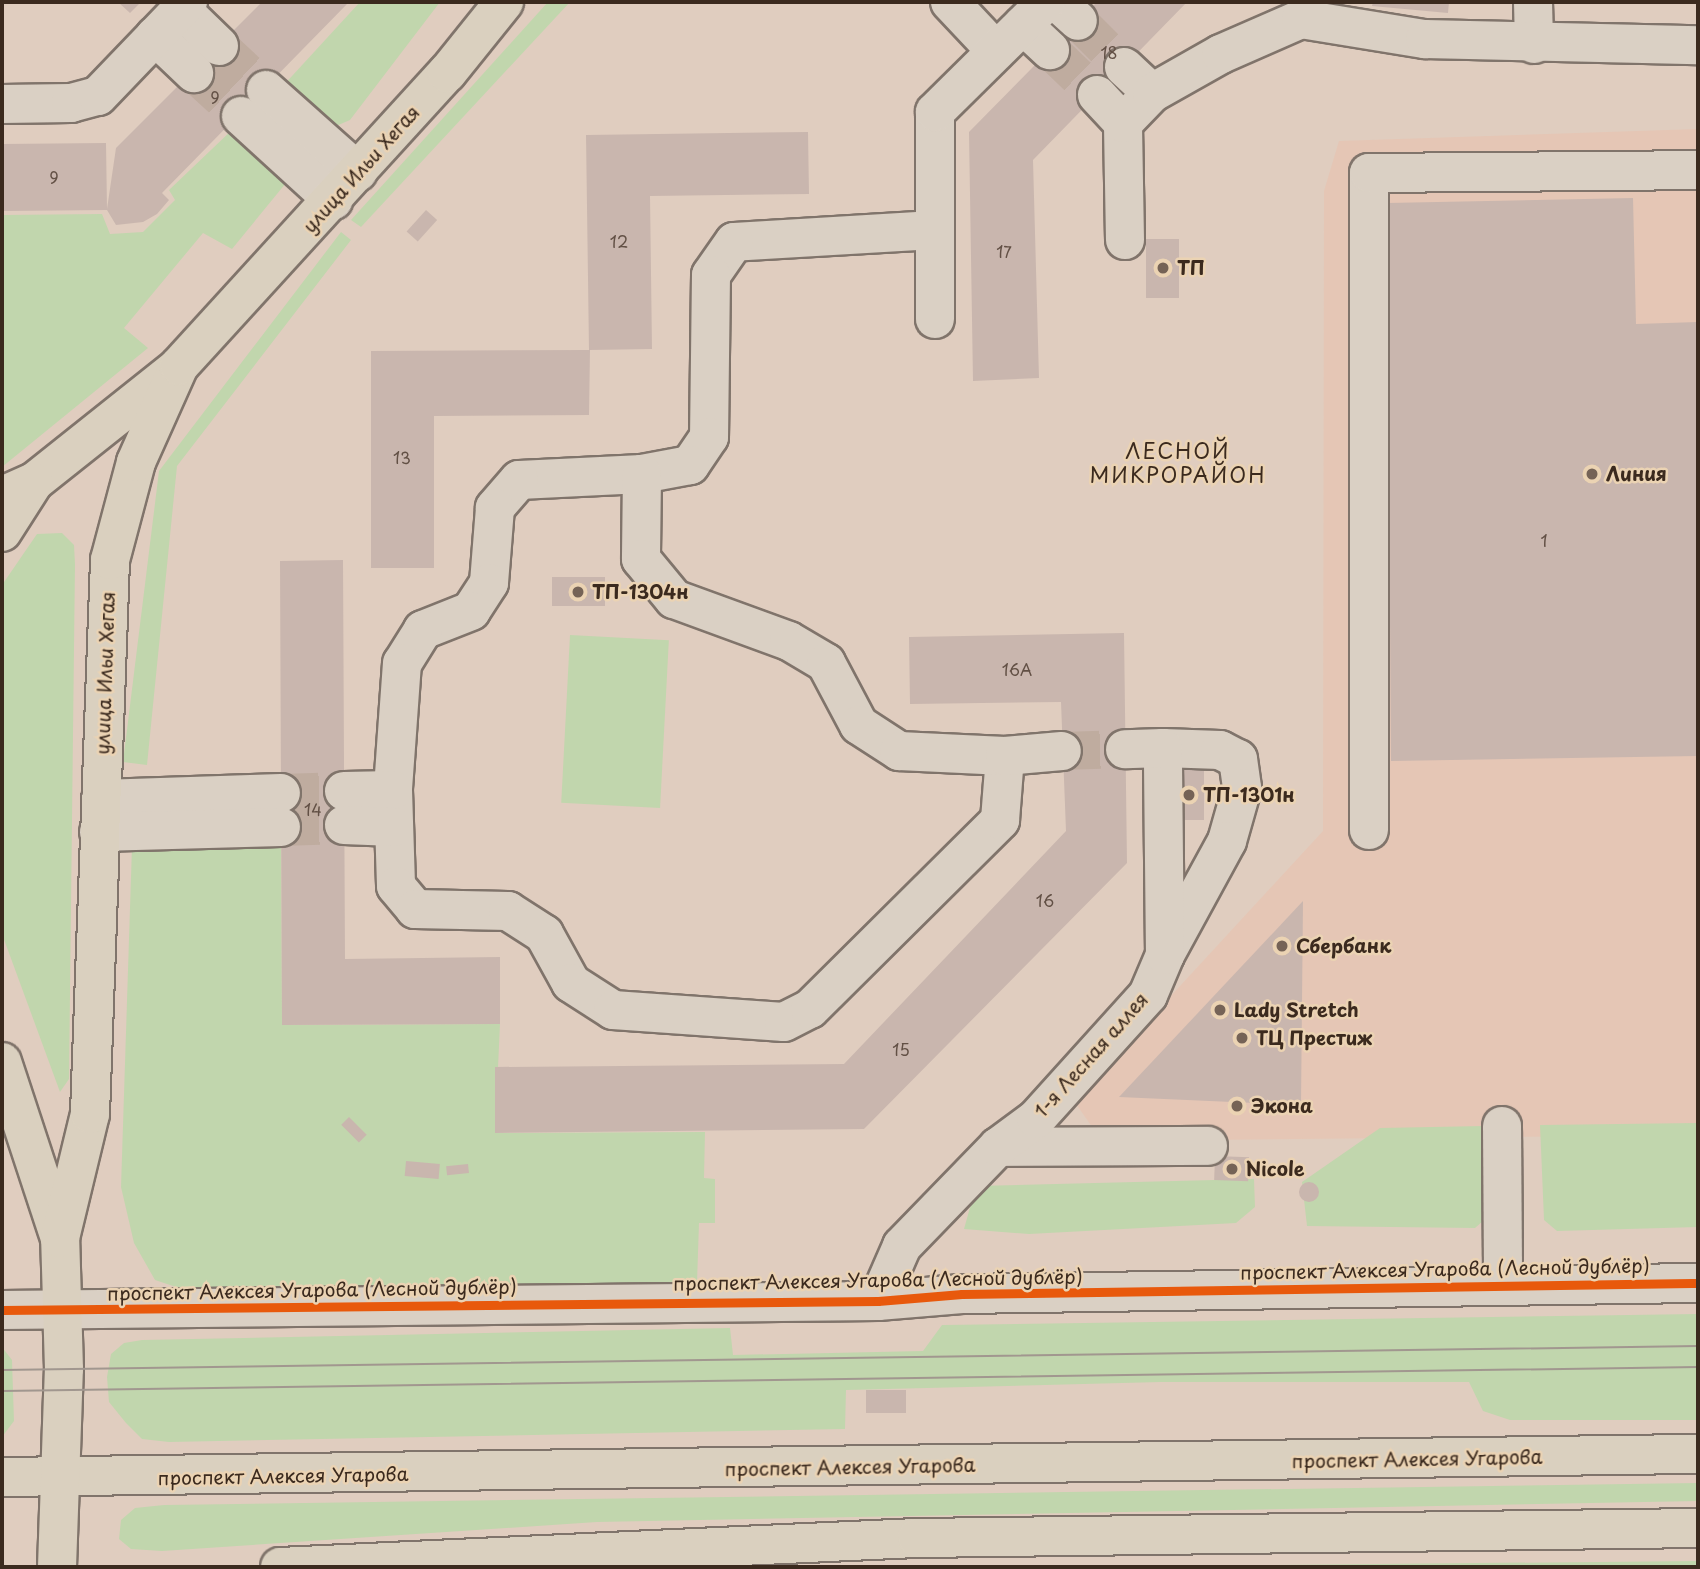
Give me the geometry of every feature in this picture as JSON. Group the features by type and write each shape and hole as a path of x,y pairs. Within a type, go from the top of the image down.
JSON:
{"main road":[{"name":"улица Ильи Хегая","path":"57,1567 64,1369 59,1310 60,1238 90,1114 110,561 136,462 179,366 345,186 504,2"},
{"path":"2,532 18,489 179,366"},
{"path":"5,1084 60,1238"},
{"name":"проспект Алексея Угарова","path":"2,1478 1698,1454"},
{"path":"280,1567 917,1538 1698,1528"}],"street":[{"path":"950,2 996,51"},
{"path":"1533,2 1534,44"},
{"path":"2,104 71,103 98,96 175,16 207,59"},
{"path":"1123,123 1152,93 1221,54 1300,19 1425,39 1534,44 1698,45"},
{"path":"934,319 934,112 996,51 1051,20"},
{"path":"1124,67 1152,93"},
{"path":"1097,95 1123,123 1125,240"},
{"path":"253,103 345,186"},
{"path":"1368,830 1369,173 1698,170"},
{"path":"934,230 734,242 710,275 709,437 690,465 642,474 519,480 495,508 489,583 471,611 423,630 402,663 394,808 396,886 415,909 508,911 544,934 571,983 613,1010 784,1022 810,1009 1000,820 1005,756"},
{"path":"642,474 641,559 674,599 789,641 825,663 859,726 899,751 1005,756 1062,751"},
{"name":"1-я Лесная аллея","path":"878,1301 902,1246 998,1147 1036,1119 1148,995 1165,955 1163,748"},
{"path":"1125,749 1220,750 1238,759 1242,788 1227,841 1165,955"},
{"path":"344,808 394,808"},
{"path":"100,815 281,810"},
{"path":"1502,1126 1503,1283"},
{"path":"998,1147 1208,1146"},
{"name":"проспект Алексея Угарова (Лесной дублёр)","path":"2,1310 878,1301 962,1294 1503,1283 1698,1283"}],"shaded area":[{"path":"1698,129 1698,1135 1102,1141 1074,1101 1323,831 1324,191 1339,141"}],"green space":[{"path":"360,2 440,2 350,120 336,126 321,123 281,88"},
{"path":"548,2 570,2 361,227 351,220"},
{"path":"233,129 286,183 232,249 203,233 124,328 148,348 2,467 2,215 102,214 110,234 143,232 175,200 169,190"},
{"path":"341,232 351,240 177,466 147,765 123,762 159,471"},
{"path":"62,533 74,545 75,564 69,1079 60,1092 2,934 2,585 37,534"},
{"path":"570,635 669,640 660,808 561,803"},
{"path":"281,840 282,1025 500,1024 495,1133 705,1132 704,1178 715,1179 715,1223 699,1223 697,1283 185,1290 155,1280 134,1243 121,1187 132,846"},
{"path":"1698,1123 1698,1227 1557,1231 1544,1220 1540,1125"},
{"path":"1484,1126 1483,1221 1475,1228 1307,1226 1302,1182 1380,1128"},
{"path":"1254,1179 1255,1207 1236,1223 1029,1234 964,1229 976,1186"},
{"path":"1698,1314 1698,1420 1510,1420 1483,1411 1469,1382 1161,1382 846,1390 845,1429 169,1442 142,1439 126,1423 109,1402 107,1377 111,1354 124,1343 142,1340 730,1328 733,1355 923,1351 942,1325"},
{"path":"2,1347 12,1360 14,1421 2,1437"},
{"path":"1698,1483 1698,1501 597,1522 162,1551 131,1549 119,1539 121,1520 135,1508 164,1505"},
{"path":"1698,1561 1698,1567 1273,1567 1274,1565"}],"building":[{"path":"118,2 141,2 130,13"},
{"path":"262,2 349,2 162,193 169,200 157,214 143,222 116,225 107,210 2,211 2,144 106,143 107,209 116,148"},
{"path":"1097,2 1187,2 1033,160 1039,378 973,381 969,132"},
{"path":"1373,2 1449,2 1448,13 1372,6"},
{"path":"808,132 809,194 650,196 652,349 589,350 586,135"},
{"path":"1633,198 1636,324 1698,322 1698,756 1391,761 1387,203"},
{"path":"426,210 437,220 418,242 407,232"},
{"name":"ТП","path":"1146,239 1179,239 1179,298 1146,298"},
{"path":"590,350 589,415 434,416 434,568 371,568 371,351"},
{"path":"343,560 345,959 500,957 500,1024 282,1025 280,561"},
{"name":"ТП-1304н","path":"552,577 605,577 605,606 552,606"},
{"path":"1124,633 1127,863 864,1129 495,1133 495,1067 844,1064 1066,831 1061,702 910,704 909,637"},
{"name":"ТП-1301н","path":"1173,769 1204,769 1204,820 1173,820"},
{"path":"1303,901 1301,1105 1119,1097"},
{"path":"349,1117 367,1135 359,1142 341,1125"},
{"name":"Nicole","path":"1215,1156 1249,1157 1248,1181 1214,1180"},
{"path":"406,1161 440,1164 439,1179 405,1176"},
{"path":"468,1164 469,1173 447,1175 446,1166"},
{"path":"1305,1182 1313,1182 1319,1192 1313,1202 1305,1202 1299,1196 1299,1188"},
{"path":"866,1390 906,1390 906,1413 866,1413"}],"tunnel":[{"path":"1078,21 1124,67"},
{"path":"219,46 266,90"},
{"path":"1050,50 1097,95"},
{"path":"194,73 241,116"},
{"path":"1062,751 1125,749"},
{"path":"281,793 344,791"},
{"path":"281,827 344,825"}],"tram line":[{"path":"2,1370 1698,1346"},
{"path":"2,1391 1698,1367"}],"cycle path":[{"path":"2,1310 878,1301 962,1294 1698,1283"}],"place":[{"name":"ТП","path":"1163,268"},
{"name":"Линия","path":"1592,474"},
{"name":"ТП-1304н","path":"578,592"},
{"name":"ТП-1301н","path":"1189,795"},
{"name":"Сбербанк","path":"1282,946"},
{"name":"Lady Stretch","path":"1220,1010"},
{"name":"ТЦ Престиж","path":"1242,1038"},
{"name":"Экона","path":"1237,1106"},
{"name":"Nicole","path":"1232,1169"}],"district":[{"name":"ЛЕСНОЙ МИКРОРАЙОН","path":"1178,462"}]}
